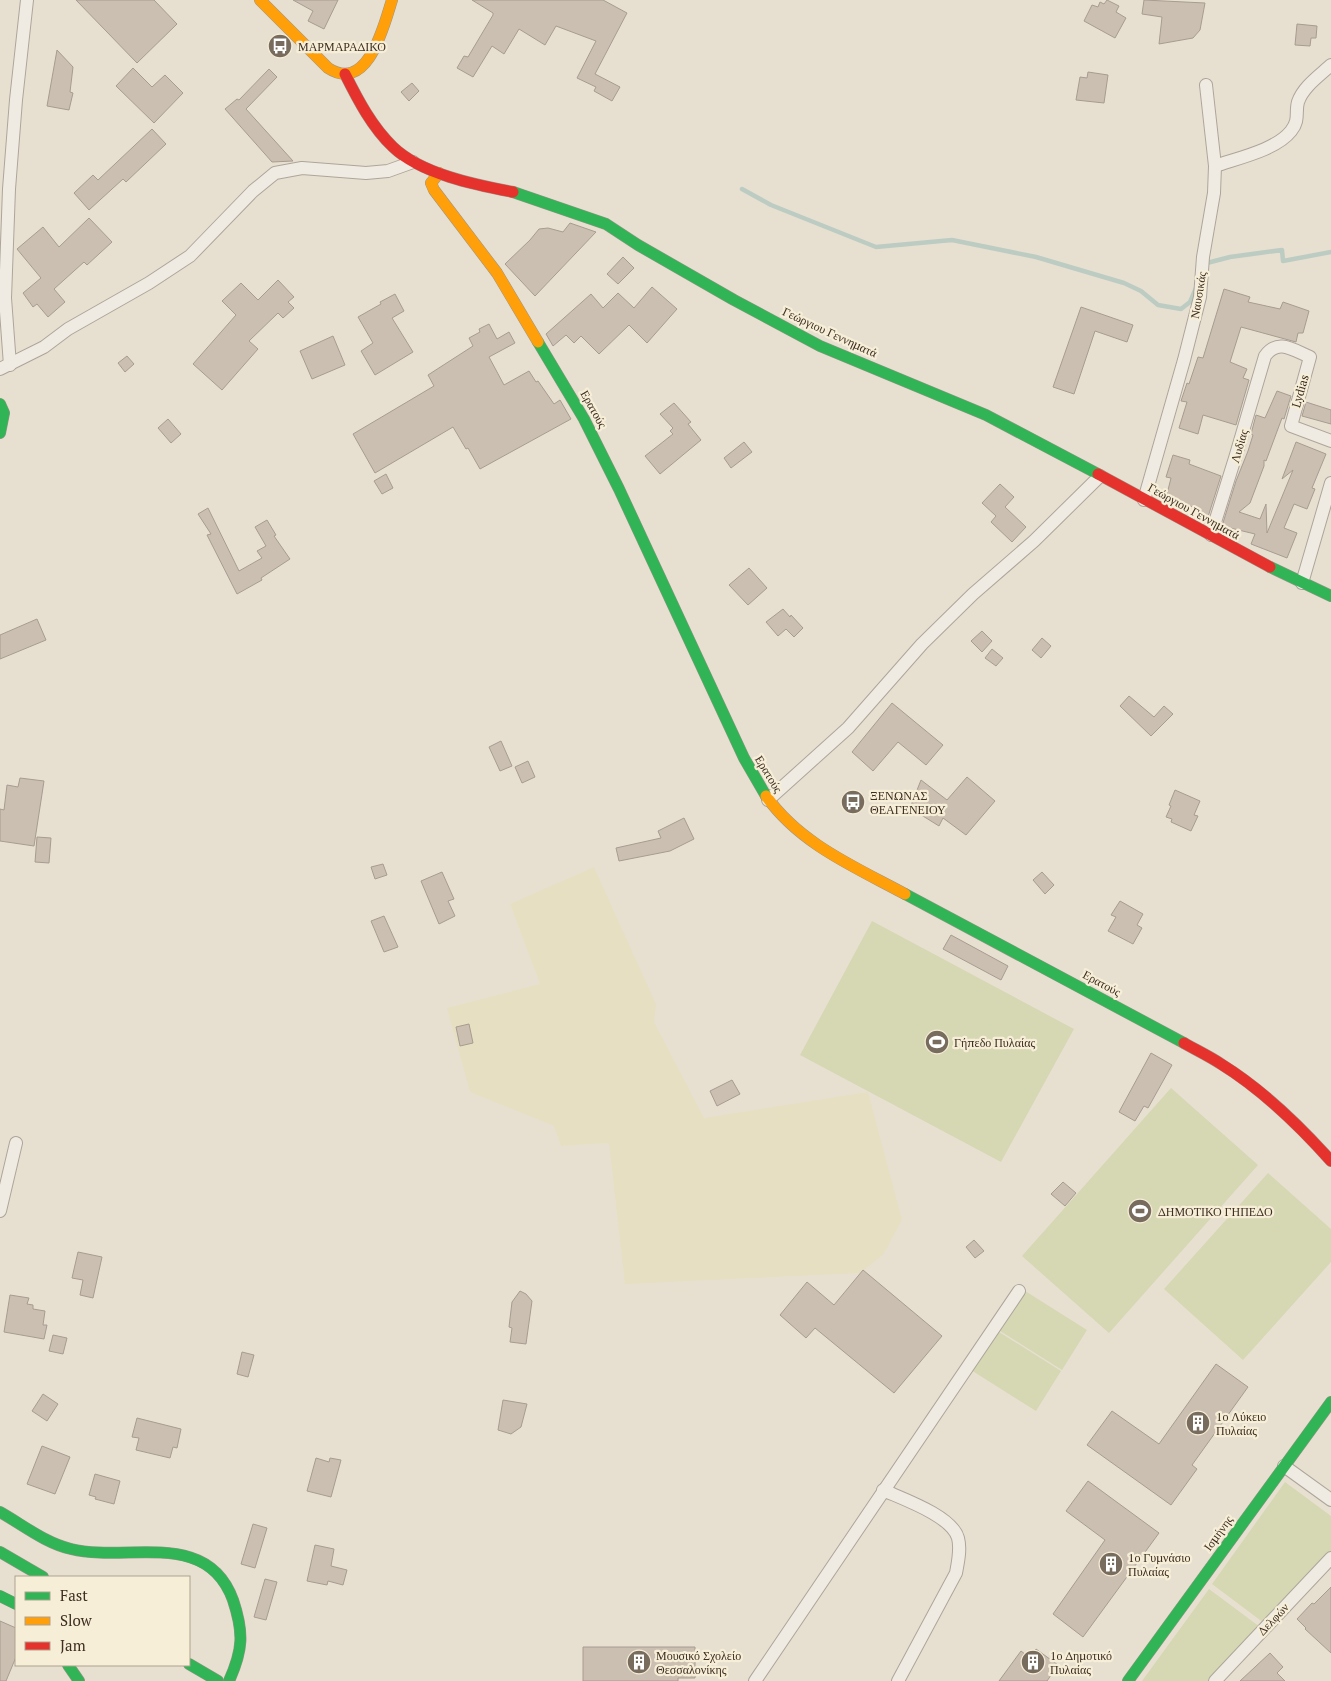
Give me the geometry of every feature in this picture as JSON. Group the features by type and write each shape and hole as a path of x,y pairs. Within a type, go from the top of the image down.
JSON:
{"street":[{"path":"27,0 9,189 5,298 5,367 44,347 68,329 150,283 190,256 253,190 275,173 302,168 366,173 388,170 412,162"},
{"path":"260,0 328,68 337,73 345,74 357,69 368,61 372,55 392,0"},
{"path":"1216,166 1276,143 1292,131 1298,116 1298,104 1302,92 1331,65"},
{"name":"Γεώργιου Γεννηματά","path":"345,74 365,113 393,148 412,162 469,183 522,194 606,224 638,245 734,300 820,346 986,416 1211,535 1254,560 1331,596"},
{"name":"Ναυσικάς","path":"1144,500 1200,297 1203,257 1214,193 1216,166 1206,84"},
{"name":"Ερατούς","path":"439,173 431,183 434,190 497,273 595,439 744,758 768,800 796,830 826,851 1220,1063 1249,1082 1276,1104 1310,1137 1331,1161"},
{"name":"Lydias","path":"1265,356 1272,348 1282,346 1310,357 1291,426 1331,441"},
{"name":"Λυδίας","path":"1211,535 1265,356"},
{"path":"0,404 4,413 0,433"},
{"path":"768,800 848,728 922,644 972,594 1034,541 1100,476"},
{"path":"1302,583 1331,484"},
{"path":"0,1211 16,1143"},
{"path":"755,1681 1019,1291"},
{"name":"Ισμήνης","path":"1128,1681 1331,1402"},
{"path":"1284,1466 1331,1500"},
{"path":"883,1490 939,1516 951,1526 958,1537 956,1573 898,1681"},
{"path":"0,1512 48,1539 71,1549 96,1552 180,1554 199,1561 212,1569 225,1582 236,1608 243,1639 240,1658 229,1681"},
{"path":"0,1552 40,1576"},
{"name":"Δελφών","path":"1215,1681 1331,1558"},
{"path":"0,1596 15,1604"},
{"path":"190,1665 218,1681"},
{"path":"69,1666 79,1681"}],"shaded area":[{"path":"594,867 656,1004 654,1022 704,1118 868,1092 902,1220 883,1255 860,1273 625,1284 609,1143 561,1146 554,1126 470,1092 447,1008 540,984 510,904"}],"green space":[{"name":"Γήπεδο Πυλαίας","path":"872,921 1074,1029 1001,1162 800,1055"},
{"name":"ΔΗΜΟΤΙΚΟ ΓΗΠΕΔΟ","path":"1171,1088 1258,1165 1109,1333 1022,1256"},
{"name":"ΔΗΜΟΤΙΚΟ ΓΗΠΕΔΟ","path":"1268,1173 1331,1229 1331,1262 1243,1360 1164,1289"},
{"path":"1022,1289 1087,1330 1062,1370 997,1329"},
{"path":"996,1330 1061,1371 1036,1411 971,1370"},
{"path":"1285,1482 1331,1516 1331,1551 1264,1623 1212,1584"},
{"path":"1209,1589 1260,1627 1210,1681 1142,1681"}],"building":[{"path":"76,0 154,0 177,24 137,63"},
{"path":"293,0 338,0 324,29 308,21 313,11"},
{"path":"472,0 603,0 627,13 595,74 620,87 612,101 594,91 596,87 577,78 596,41 556,26 545,45 519,29 504,54 492,46 473,77 457,68 464,56 468,57 493,15 493,13"},
{"path":"1107,0 1119,6 1116,12 1126,18 1115,38 1084,21 1092,5 1098,7 1100,2 1104,4"},
{"path":"1144,0 1205,3 1200,30 1193,38 1159,44 1162,17 1142,14"},
{"path":"1297,24 1317,26 1316,38 1311,38 1310,46 1295,45"},
{"path":"57,50 73,67 70,92 73,93 69,110 47,106"},
{"path":"133,68 152,87 165,75 183,93 154,123 116,86"},
{"path":"269,69 277,77 246,109 293,161 272,162 225,109 237,99 239,100"},
{"path":"1088,72 1108,75 1104,103 1076,100 1080,77 1087,78"},
{"path":"412,83 419,91 409,101 401,92"},
{"path":"152,129 166,144 126,182 123,179 89,210 74,193 93,175 98,180"},
{"path":"89,218 112,242 87,265 84,262 54,289 65,302 48,317 37,304 33,307 23,293 41,278 17,249 43,227 59,247"},
{"path":"570,223 596,232 535,296 505,264 539,229 548,228 563,232"},
{"path":"623,257 634,268 618,284 607,274"},
{"path":"278,280 294,297 288,302 294,308 283,318 278,313 249,341 258,349 222,390 193,364 236,315 222,301 241,283 258,300"},
{"path":"652,287 677,309 647,343 629,325 599,354 581,336 574,343 566,335 553,346 546,334 591,294 603,308 618,293 634,308"},
{"path":"1224,289 1250,297 1248,302 1280,309 1283,302 1309,311 1303,333 1298,333 1296,342 1241,327 1230,362 1247,369 1243,378 1249,380 1236,425 1203,415 1198,434 1179,428 1187,402 1181,401 1198,357 1203,358"},
{"path":"395,294 404,311 392,318 413,352 375,375 361,351 373,343 358,317"},
{"path":"1081,307 1133,325 1127,342 1095,331 1074,394 1053,387"},
{"path":"489,324 497,339 509,332 515,343 489,357 504,385 529,371 554,404 560,400 571,419 480,469 453,427 375,473 353,434 434,386 428,375 473,346 469,338 480,332 479,329"},
{"path":"333,336 345,365 312,379 300,351"},
{"path":"127,356 134,364 125,372 118,363"},
{"path":"1277,391 1291,396 1284,419 1282,418 1266,461 1264,460 1264,466 1250,503 1239,512 1260,519 1266,504 1267,533 1293,470 1282,479 1296,442 1326,454 1312,488 1315,489 1307,509 1294,504 1284,528 1297,533 1287,558 1251,544 1255,534 1222,526 1253,435 1251,434 1256,415 1265,418"},
{"path":"1306,402 1331,410 1331,424 1302,416"},
{"path":"674,403 691,422 688,424 701,440 660,474 645,456 673,434 670,431 673,428 660,414"},
{"path":"168,419 181,434 171,443 158,428"},
{"path":"744,442 752,452 731,468 724,458"},
{"path":"1173,455 1190,460 1189,464 1221,476 1207,520 1198,515 1200,509 1172,501 1173,496 1167,494 1171,478 1166,477"},
{"path":"386,474 393,488 382,494 374,481"},
{"path":"1000,484 1014,497 1005,507 1026,527 1012,542 991,522 996,516 982,503"},
{"path":"208,508 239,571 262,558 257,551 266,546 255,527 267,520 276,535 274,536 290,559 261,578 262,580 237,594 207,535 211,534 198,514"},
{"path":"749,568 767,588 748,605 729,585"},
{"path":"783,609 803,628 794,637 786,629 778,636 766,622"},
{"path":"37,619 46,640 0,659 0,635"},
{"path":"982,631 992,641 982,652 971,641"},
{"path":"1042,638 1051,646 1041,658 1032,650"},
{"path":"992,649 1003,658 996,666 985,658"},
{"path":"1129,696 1154,717 1164,706 1173,714 1151,736 1120,706"},
{"path":"892,703 943,745 926,765 898,742 873,771 852,752"},
{"path":"501,741 512,766 500,771 489,747"},
{"path":"528,761 535,777 522,783 515,767"},
{"path":"967,777 995,801 966,835 943,818 939,826 910,808 921,780 947,800"},
{"path":"20,778 44,781 34,846 0,841 0,809 4,810 7,785 18,787"},
{"path":"1175,790 1200,801 1194,815 1198,816 1191,831 1171,822 1172,819 1166,817"},
{"path":"684,818 694,839 670,851 619,861 616,848 661,838 658,831"},
{"path":"37,837 51,838 49,863 35,862"},
{"path":"383,864 387,875 375,879 371,867"},
{"path":"442,872 454,899 448,901 455,916 439,924 421,881"},
{"path":"1042,872 1054,885 1045,894 1033,880"},
{"path":"1120,901 1143,914 1137,925 1142,928 1133,944 1108,931 1116,917 1111,915"},
{"path":"384,916 398,947 384,952 371,921"},
{"path":"951,935 1008,966 1001,980 943,949"},
{"path":"469,1024 473,1043 460,1046 456,1027"},
{"path":"1151,1053 1172,1065 1148,1108 1144,1106 1135,1121 1119,1112"},
{"path":"732,1080 740,1094 717,1106 710,1091"},
{"path":"1063,1182 1076,1193 1065,1206 1051,1194"},
{"path":"974,1240 984,1251 975,1258 966,1247"},
{"path":"78,1252 102,1257 93,1298 80,1295 83,1280 72,1278"},
{"path":"863,1270 942,1336 894,1393 815,1328 806,1338 780,1315 807,1282 834,1305"},
{"path":"520,1291 526,1294 532,1301 526,1344 510,1342 512,1328 509,1327 512,1302"},
{"path":"10,1295 29,1298 27,1304 33,1305 33,1309 45,1311 43,1325 47,1325 44,1339 4,1332"},
{"path":"53,1335 67,1338 63,1354 49,1351"},
{"path":"242,1352 254,1355 248,1377 237,1374"},
{"name":"1ο Λύκειο Πυλαίας","path":"1216,1364 1248,1387 1192,1465 1197,1469 1171,1505 1087,1445 1112,1411 1159,1444"},
{"path":"43,1394 58,1404 47,1421 32,1411"},
{"path":"503,1400 527,1404 521,1427 511,1434 498,1430"},
{"path":"137,1418 181,1429 177,1448 173,1447 170,1458 136,1450 139,1438 132,1437"},
{"path":"42,1446 70,1457 55,1494 27,1484"},
{"path":"316,1458 329,1462 330,1458 341,1460 331,1497 307,1491"},
{"path":"95,1474 120,1481 114,1504 95,1499 96,1497 89,1495"},
{"name":"1ο Γυμνάσιο Πυλαίας","path":"1088,1481 1159,1533 1083,1637 1053,1614 1105,1540 1066,1511"},
{"path":"253,1524 267,1528 255,1568 241,1564"},
{"path":"315,1545 334,1549 331,1566 347,1570 343,1585 328,1581 327,1585 307,1581"},
{"path":"265,1579 277,1582 266,1620 254,1617"},
{"path":"1331,1587 1331,1653 1297,1619"},
{"path":"0,1621 15,1628 15,1659 6,1681 0,1681"},
{"name":"Μουσικό Σχολείο Θεσσαλονίκης","path":"583,1647 695,1647 695,1678 678,1678 678,1681 583,1681"},
{"name":"1ο Δημοτικό Πυλαίας","path":"1036,1649 1058,1665 1047,1681 999,1681 1021,1651 1030,1658"},
{"path":"1270,1653 1283,1667 1277,1673 1285,1681 1240,1681"}],"waterway":[{"path":"742,189 771,205 876,247 952,240 1036,257 1124,283 1141,291 1158,305 1181,309 1190,302 1196,288"},
{"path":"1206,265 1207,263 1230,257 1282,250 1283,261 1331,252"}],"traffic: fast":[{"path":"513,192 606,224 638,245 734,300 820,346 986,415 1098,474"},
{"path":"538,342 584,419 619,489 744,758 766,796"},
{"path":"0,404 4,413 0,433"},
{"path":"1270,567 1331,596"},
{"path":"905,894 1184,1043"},
{"path":"1128,1681 1331,1402"},
{"path":"0,1512 52,1543 71,1549 93,1552 163,1553 185,1556 205,1564 221,1578 237,1612 240,1632 239,1650 229,1681"},
{"path":"0,1552 41,1576"},
{"path":"0,1596 15,1604"},
{"path":"190,1665 218,1681"},
{"path":"69,1666 79,1681"}],"traffic: slow":[{"path":"260,0 328,68 342,74 354,72 364,65 379,39 392,0"},
{"path":"439,173 431,183 434,190 497,273 538,342"},
{"path":"766,796 795,828 812,841 848,864 905,894"}],"traffic: jam":[{"path":"345,74 372,122 385,139 405,156 418,164 450,177 513,192"},
{"path":"1098,474 1270,567"},
{"path":"1184,1043 1212,1058 1266,1096 1331,1161"}],"place":[{"name":"ΜΑΡΜΑΡΑΔΙΚΟ","path":"280,46"},
{"name":"ΞΕΝΩΝΑΣ ΘΕΑΓΕΝΕΙΟΥ","path":"853,802"},
{"name":"Γήπεδο Πυλαίας","path":"937,1042"},
{"name":"ΔΗΜΟΤΙΚΟ ΓΗΠΕΔΟ","path":"1140,1211"},
{"name":"1ο Λύκειο Πυλαίας","path":"1198,1423"},
{"name":"1ο Γυμνάσιο Πυλαίας","path":"1111,1564"},
{"name":"Μουσικό Σχολείο Θεσσαλονίκης","path":"639,1662"},
{"name":"1ο Δημοτικό Πυλαίας","path":"1033,1662"}]}
